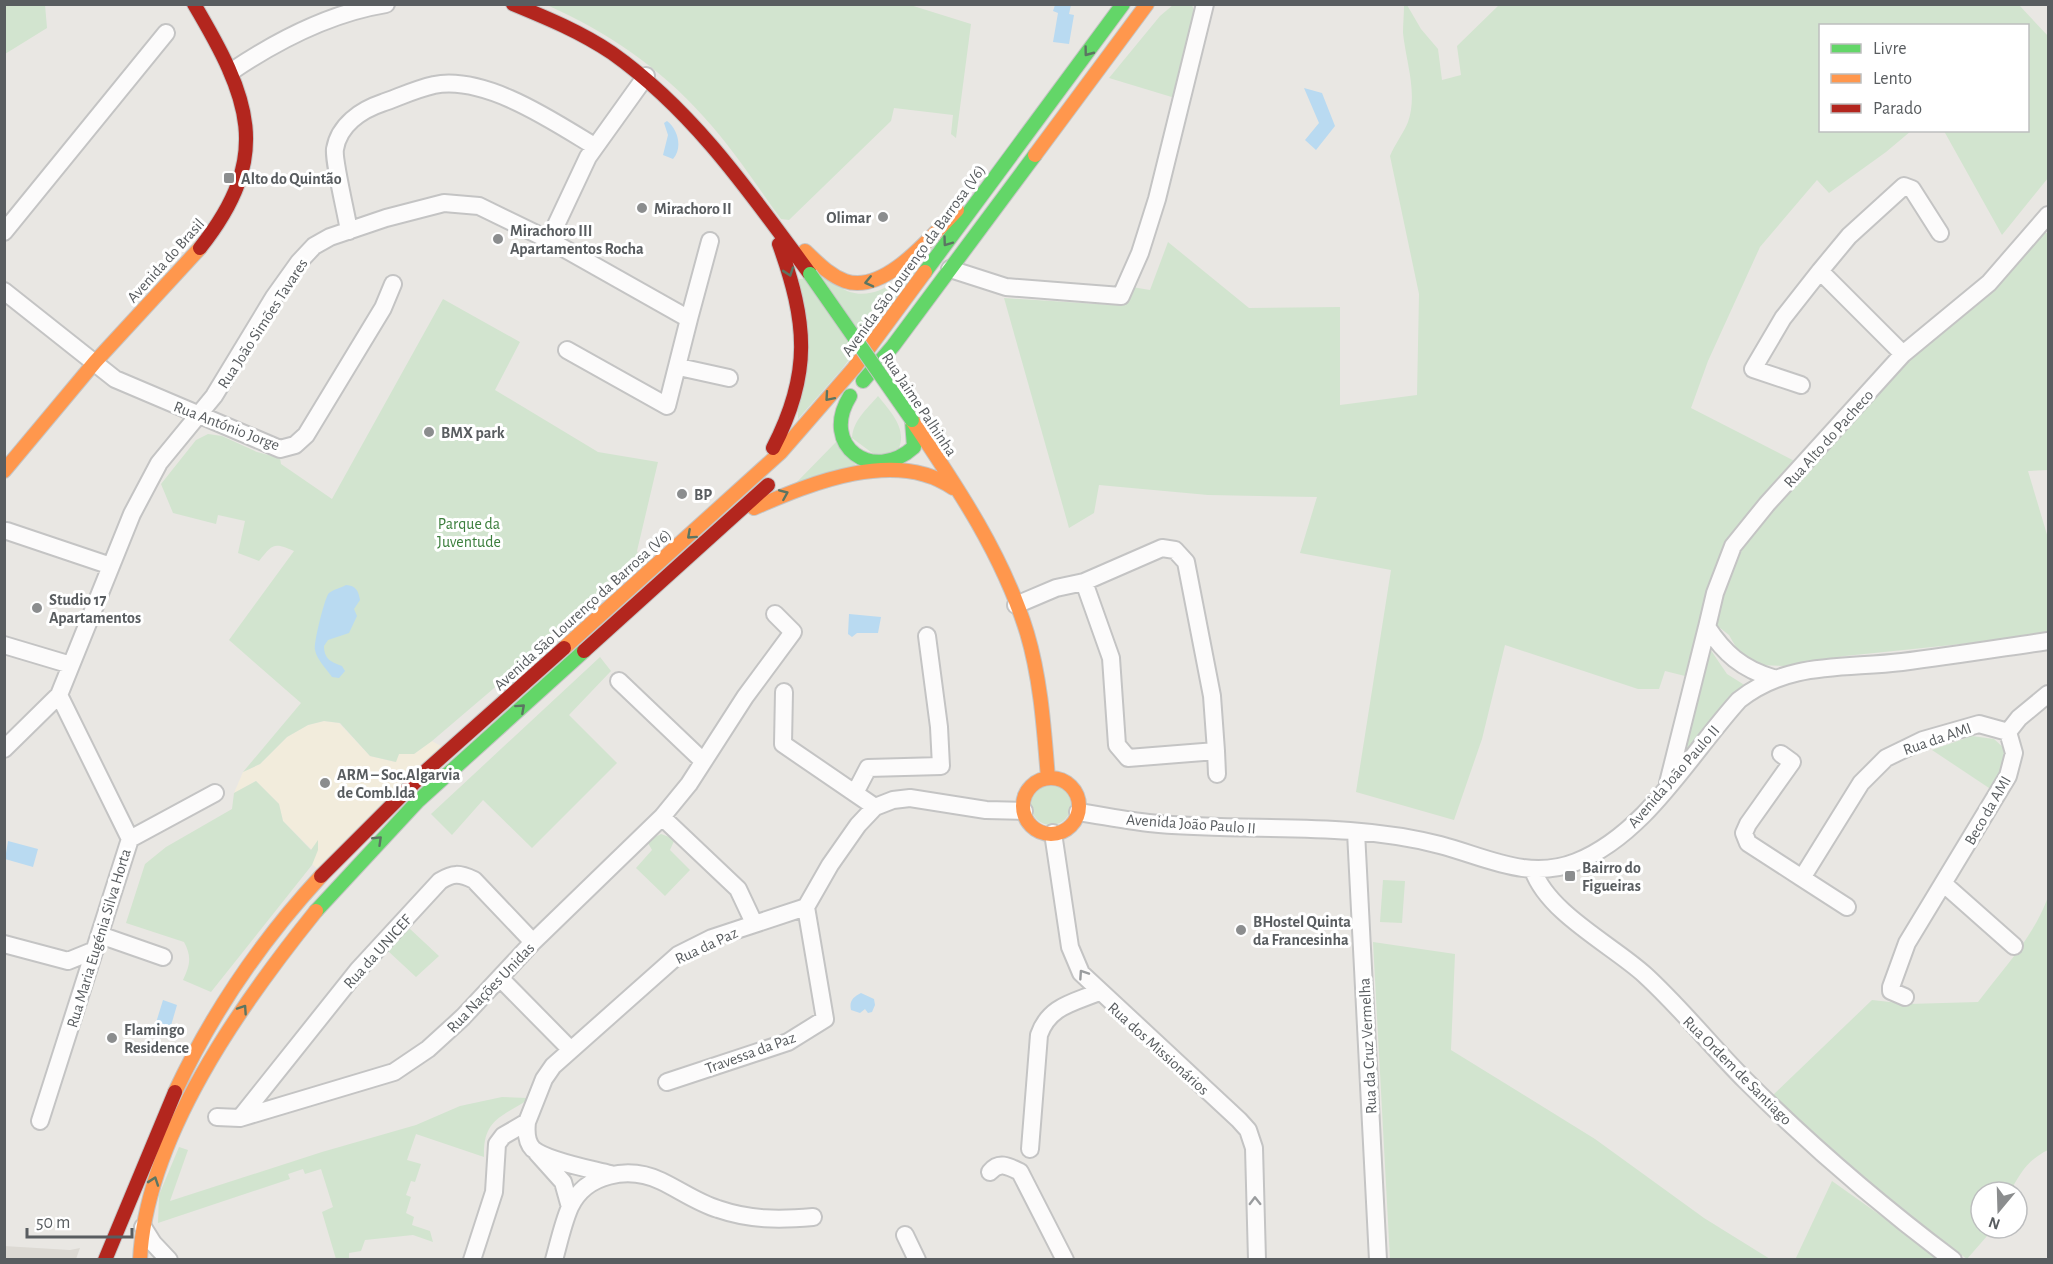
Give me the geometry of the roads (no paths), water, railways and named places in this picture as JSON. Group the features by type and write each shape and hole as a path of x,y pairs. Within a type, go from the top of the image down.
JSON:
{"main road":[{"name":"Avenida do Brasil","path":"4,471 93,364 212,236 229,209 242,178 248,151 245,124 232,71 194,4"},
{"name":"Rua Jaime Palhinha","path":"513,4 563,24 594,40 645,76 694,122 810,274 912,420 967,504 1002,569 1016,605 1026,633 1039,688 1048,778"},
{"name":"Avenida São Lourenço da Barrosa (V6)","path":"105,1260 154,1136 193,1056 242,976 304,895 340,854 407,786 758,475 854,368 1122,4"},
{"name":"Avenida São Lourenço da Barrosa (V6)","path":"830,418 893,346 1147,4"},
{"path":"769,218 793,236 820,269 837,279 854,285 872,283 896,269 1006,162"},
{"path":"758,475 777,442 793,404 798,387 802,351 801,319 796,293 769,218"},
{"path":"850,396 841,413 840,434 846,446 856,457 868,462 897,461 908,456 914,447 912,420"},
{"name":"Avenida São Lourenço da Barrosa (V6)","path":"140,1260 143,1227 150,1193 160,1162 206,1067 278,957 312,913 363,855 418,801 716,534 788,465"},
{"path":"716,534 749,510 786,493 844,477 919,471 938,476 949,483 967,504"},
{"path":"1048,778 1065,782 1074,790 1078,800 1078,812 1069,826 1053,833 1037,829 1028,822 1024,811 1024,799 1029,789 1037,781 1048,778"}],"street":[{"path":"232,71 289,37 339,17 386,4"},
{"path":"950,269 1006,287 1121,296 1140,253 1157,199 1205,4"},
{"path":"4,232 166,33"},
{"path":"549,240 594,146 645,76"},
{"path":"349,231 335,150 348,124 372,106 435,85 458,85 483,90 522,106 594,146"},
{"path":"1801,385 1754,369 1784,318 1850,236 1904,186 1912,189 1940,233"},
{"name":"Rua João Simões Tavares","path":"4,749 59,695 145,487 159,463 214,396 299,262 314,246 349,231 444,203 479,206 507,217 689,319"},
{"name":"Rua Alto do Pacheco","path":"1668,786 1715,593 1733,546 1767,504 1904,354 1989,283 2049,215"},
{"path":"567,350 667,406 679,367 710,240"},
{"path":"1820,271 1904,354"},
{"name":"Rua António Jorge","path":"4,291 93,364 141,392 280,449 295,446 306,435 383,308 393,284"},
{"path":"679,367 729,378"},
{"path":"7,531 111,566"},
{"path":"1016,605 1056,588 1084,582 1162,548 1175,550 1186,562 1212,696 1217,774"},
{"path":"1084,582 1111,658 1117,745 1128,758 1216,752"},
{"name":"Rua Nações Unidas","path":"217,1117 240,1118 394,1072 428,1049 533,942 662,817 689,783 751,687 793,632 775,614"},
{"path":"1707,627 1720,647 1737,662 1756,673 1773,678"},
{"path":"855,793 868,768 941,766 939,727 927,636"},
{"name":"Avenida João Paulo II","path":"1078,812 1158,824 1356,832 1438,844 1509,867 1533,870 1575,863 1609,845 1639,819 1739,700 1757,686 1773,678 1795,672 1901,662 2049,641"},
{"path":"4,645 71,665"},
{"path":"619,681 703,760"},
{"path":"784,692 783,744 875,807"},
{"path":"2008,732 2019,718 2049,694"},
{"name":"Rua Maria Eugénia Silva Horta","path":"40,1121 129,839 59,695"},
{"name":"Rua da AMI","path":"1802,878 1861,783 1886,758 1923,740 1979,724 2008,732"},
{"name":"Beco da AMI","path":"1905,997 1891,991 1891,987 1907,943 2008,776 2014,753 2008,732"},
{"path":"1781,754 1792,762 1748,824 1744,833 1748,843 1847,907"},
{"path":"129,839 215,793"},
{"path":"806,907 858,825 875,807 893,800 910,798 933,799 986,810 1024,811"},
{"path":"662,817 738,889 754,923"},
{"name":"Rua da Cruz Vermelha","path":"1356,832 1378,1260"},
{"name":"Rua dos Missionários","path":"1053,833 1070,947 1081,973 1248,1130 1254,1148 1257,1260"},
{"name":"Rua Ordem de Santiago","path":"1533,870 1539,882 1558,905 1645,975 1747,1082 1829,1160 1884,1207 1953,1260"},
{"name":"Rua da UNICEF","path":"240,1118 358,970 440,881 452,873 474,880 533,942"},
{"path":"1944,884 2013,946"},
{"name":"Rua da Paz","path":"527,1122 544,1079 570,1049 678,955 712,938 806,907"},
{"name":"Travessa da Paz","path":"667,1082 788,1042 825,1019 806,907"},
{"path":"4,944 68,961 98,942 163,957"},
{"path":"500,978 570,1049"},
{"path":"1030,1149 1039,1035 1043,1024 1047,1016 1057,1009 1099,992"},
{"path":"472,1260 494,1192 497,1144 502,1136 527,1122 528,1140 563,1182 570,1207"},
{"path":"533,1148 544,1155 610,1174 629,1173 659,1180 716,1209 747,1217 775,1220 813,1217"},
{"path":"990,1172 994,1166 1002,1164 1020,1172 1065,1260"},
{"path":"554,1260 570,1207 580,1192 610,1174"},
{"path":"143,1227 153,1243 169,1260"},
{"path":"905,1235 917,1260"}],"water":[{"path":"1055,5 1071,5 1069,14 1074,15 1069,44 1053,42 1058,13 1053,11"},
{"path":"1304,88 1322,93 1335,126 1316,150 1305,140 1319,123"},
{"path":"667,121 671,124 678,139 678,150 673,159 663,155 668,135 664,123"},
{"path":"346,585 356,589 358,594 360,600 354,609 357,616 349,633 328,640 324,646 327,657 342,666 345,671 339,678 332,677 322,664 316,654 315,646 327,596"},
{"path":"849,614 881,617 878,633 857,633 852,637 848,634"},
{"path":"8,841 38,849 33,867 5,859"},
{"path":"861,993 874,999 875,1005 872,1012 868,1013 865,1009 860,1013 851,1010 852,1000"},
{"path":"163,1000 177,1005 168,1036 149,1030 151,1025 155,1026"}],"place":[{"name":"Alto do Quintão","path":"229,178"},
{"name":"Mirachoro II","path":"642,208"},
{"name":"Olimar","path":"883,217"},
{"name":"Mirachoro III Apartamentos Rocha","path":"498,239"},
{"name":"BMX park","path":"429,432"},
{"name":"BP","path":"682,494"},
{"name":"Studio 17 Apartamentos","path":"37,608"},
{"name":"ARM – Soc.Algarvia de Comb.lda","path":"325,783"},
{"name":"Bairro do Figueiras","path":"1570,876"},
{"name":"BHostel Quinta da Francesinha","path":"1241,930"},
{"name":"Flamingo Residence","path":"112,1038"}],"park label":[{"name":"Parque da Juventude","path":"469,532"}]}
